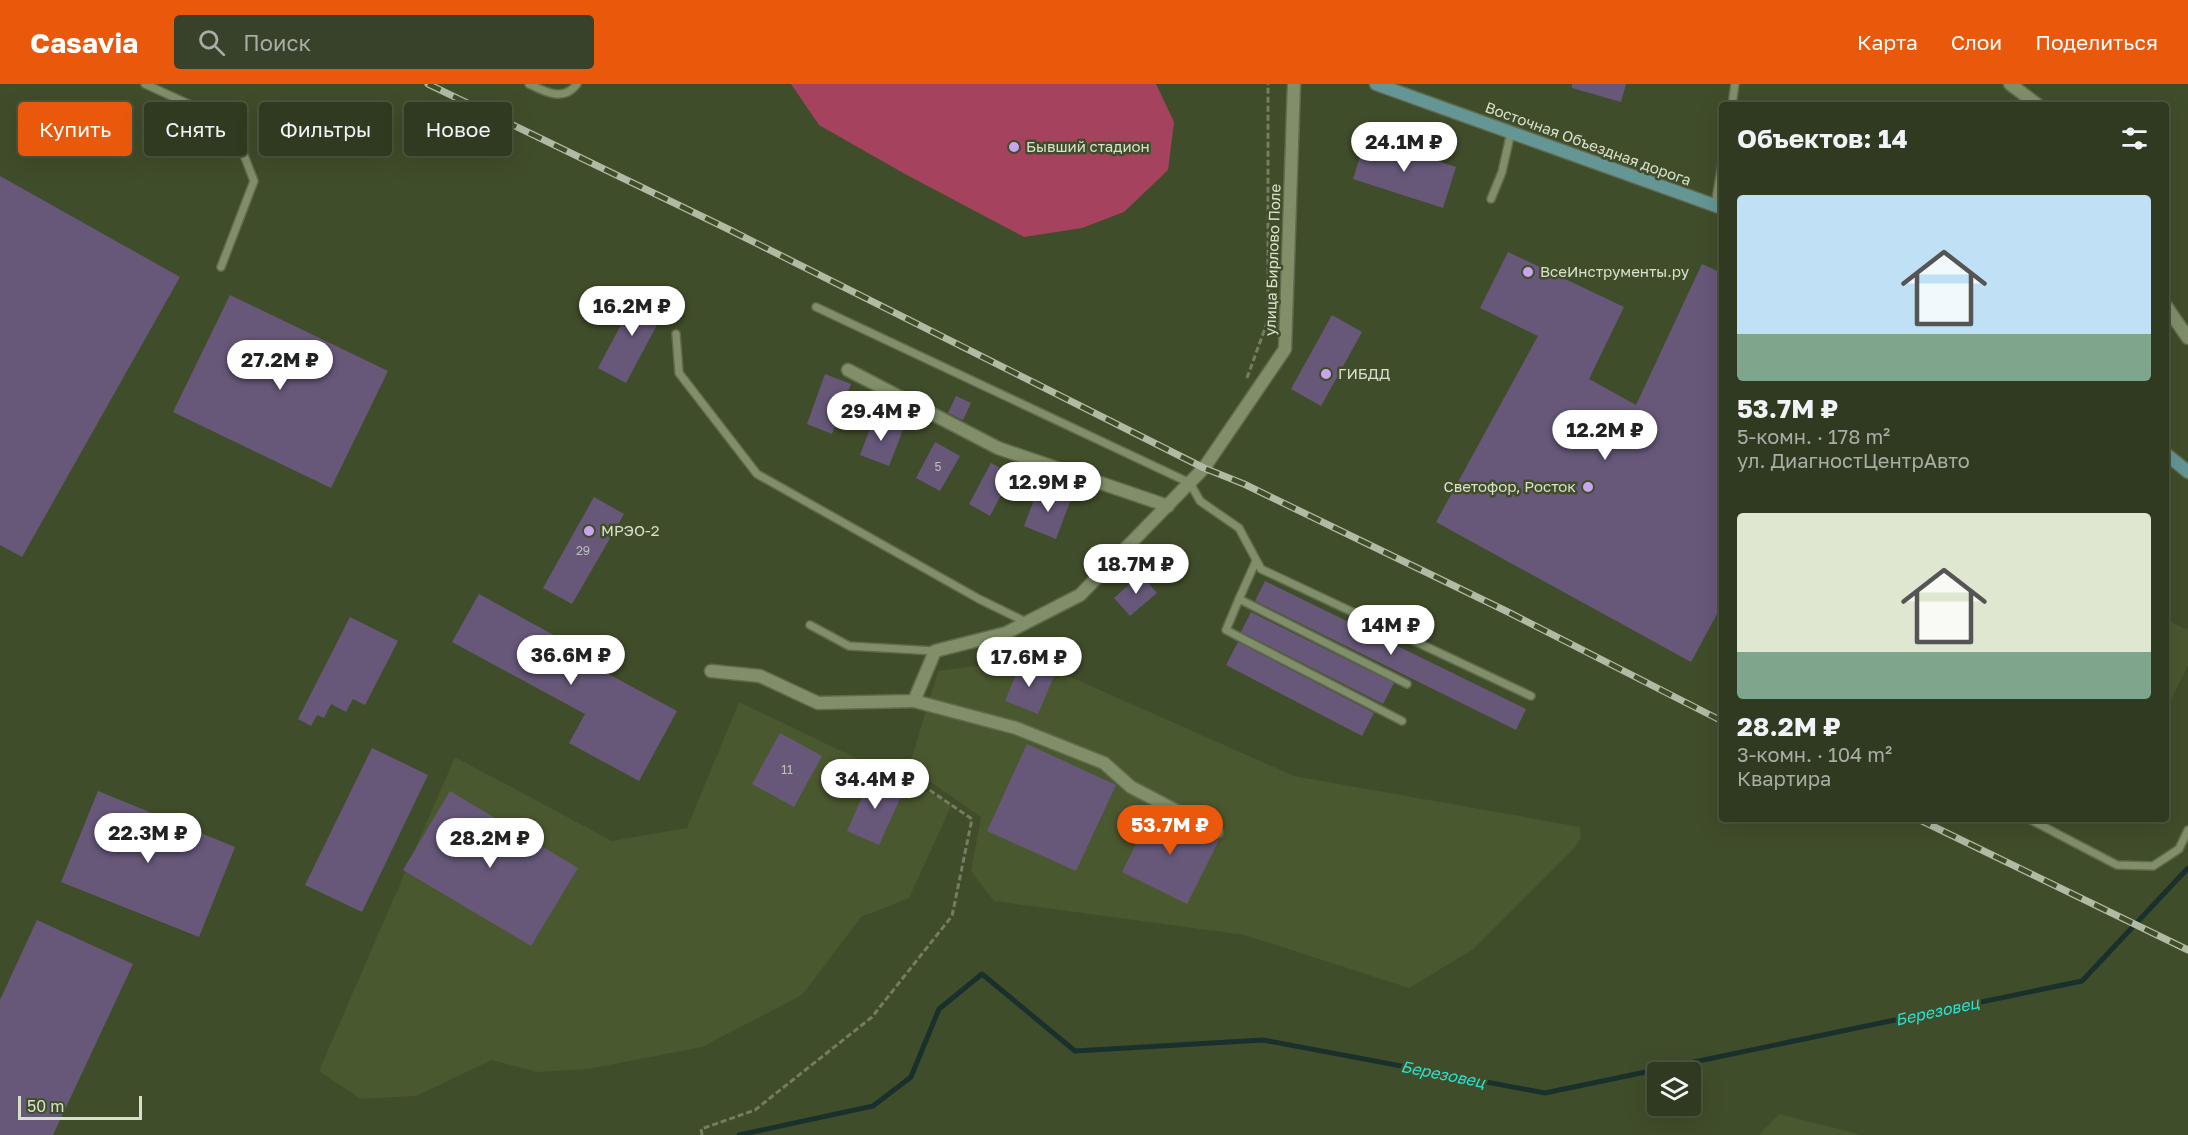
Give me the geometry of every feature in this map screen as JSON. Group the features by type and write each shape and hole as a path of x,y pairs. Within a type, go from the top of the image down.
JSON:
{"main road":[{"name":"Восточная Объездная дорога","path":"1376,84 1719,206"},
{"path":"2169,456 2188,472"}],"street":[{"name":"улица Бирлово Поле","path":"935,651 1006,633 1080,595 1204,468 1285,349 1294,84"},
{"path":"2010,84 2034,102"},
{"path":"2169,310 2188,338"},
{"path":"848,370 998,448 1168,506"},
{"path":"914,701 935,651"},
{"path":"711,671 760,676 818,703 914,701 1016,728 1104,763 1131,787 1217,832"}],"lane":[{"path":"145,84 232,124 254,181 221,267"},
{"path":"529,84 549,93 561,95 571,91 577,84"},
{"path":"1732,102 1735,84"},
{"path":"1491,198 1502,172 1511,132"},
{"path":"816,307 1190,483 1200,501 1239,528 1261,569 1531,696"},
{"path":"676,334 678,373 756,474 979,599 1029,623"},
{"path":"1256,561 1226,630 1402,721"},
{"path":"1239,599 1407,684"},
{"path":"810,625 849,646 935,651"},
{"path":"2035,822 2117,865 2153,866 2179,849 2188,830"}],"path":[{"path":"1243,387 1268,320 1268,84"},
{"path":"701,1133 701,1129 755,1110 872,1017 952,916 972,819 900,770"}],"shaded area":[{"name":"Бывший стадион","path":"791,84 1156,84 1174,122 1168,170 1124,212 1082,228 1024,237 819,125"},
{"path":"2169,621 2188,630 2188,665 2169,704"},
{"path":"1030,659 1294,776 1580,827 1581,838 1574,848 1472,950 1409,988 1245,935 994,901 971,871 981,817 909,767 938,671"},
{"path":"739,702 952,804 909,898 861,917 802,995 702,1047 588,1069 537,1072 492,1060 416,1096 361,1099 319,1071 455,757 612,841 687,828"},
{"path":"1779,1114 1862,1135 1759,1135"}],"building":[{"path":"1572,84 1626,84 1621,102 1572,88"},
{"path":"1366,138 1456,167 1443,208 1353,179"},
{"path":"0,176 180,277 22,557 0,545"},
{"name":"Светофор, Росток","path":"1508,252 1624,307 1589,379 1636,405 1702,264 1719,272 1719,611 1691,662 1436,522 1538,336 1480,308"},
{"path":"639,291 667,306 626,383 598,368"},
{"path":"230,295 388,371 331,488 173,412"},
{"path":"1332,315 1362,332 1321,406 1291,389"},
{"path":"825,374 851,384 832,434 807,424"},
{"path":"956,396 971,403 963,420 948,413"},
{"path":"874,418 903,430 889,466 860,455"},
{"path":"935,442 960,456 940,491 916,478"},
{"path":"991,463 1012,474 990,516 969,504"},
{"path":"1039,487 1071,499 1056,539 1024,526"},
{"path":"594,497 624,514 572,604 543,588"},
{"path":"1141,574 1157,593 1130,616 1114,598"},
{"path":"1265,581 1526,709 1516,730 1255,601"},
{"path":"479,594 592,656 588,663 677,711 639,781 569,743 585,714 452,642"},
{"path":"1251,612 1394,683 1383,704 1241,632"},
{"path":"350,617 398,641 365,705 353,699 346,712 331,704 324,718 317,715 311,726 298,719"},
{"path":"1238,642 1374,713 1362,736 1226,665"},
{"path":"1021,662 1054,676 1038,714 1005,701"},
{"path":"780,733 822,756 794,807 752,784"},
{"path":"1027,744 1116,785 1076,871 987,831"},
{"path":"372,748 428,775 362,912 305,885"},
{"path":"872,775 904,790 879,845 847,831"},
{"path":"98,791 235,847 199,937 61,882"},
{"path":"450,791 578,868 531,946 403,870"},
{"path":"1154,808 1219,840 1187,904 1122,872"},
{"path":"37,920 133,964 53,1135 0,1135 0,1000"}],"waterway":[{"name":"Березовец","path":"739,1135 873,1106 911,1077 939,1009 982,974 1075,1051 1263,1040 1545,1093 2082,981 2188,868"}],"railway":[{"path":"428,84 730,230 1204,468 1244,484 1506,611 1719,719"},
{"path":"1924,822 2188,950"}],"place":[{"name":"Бывший стадион","path":"1014,147"},
{"name":"ВсеИнструменты.ру","path":"1528,272"},
{"name":"ГИБДД","path":"1326,374"},
{"name":"Светофор, Росток","path":"1588,487"},
{"name":"МРЭО-2","path":"589,531"}]}
